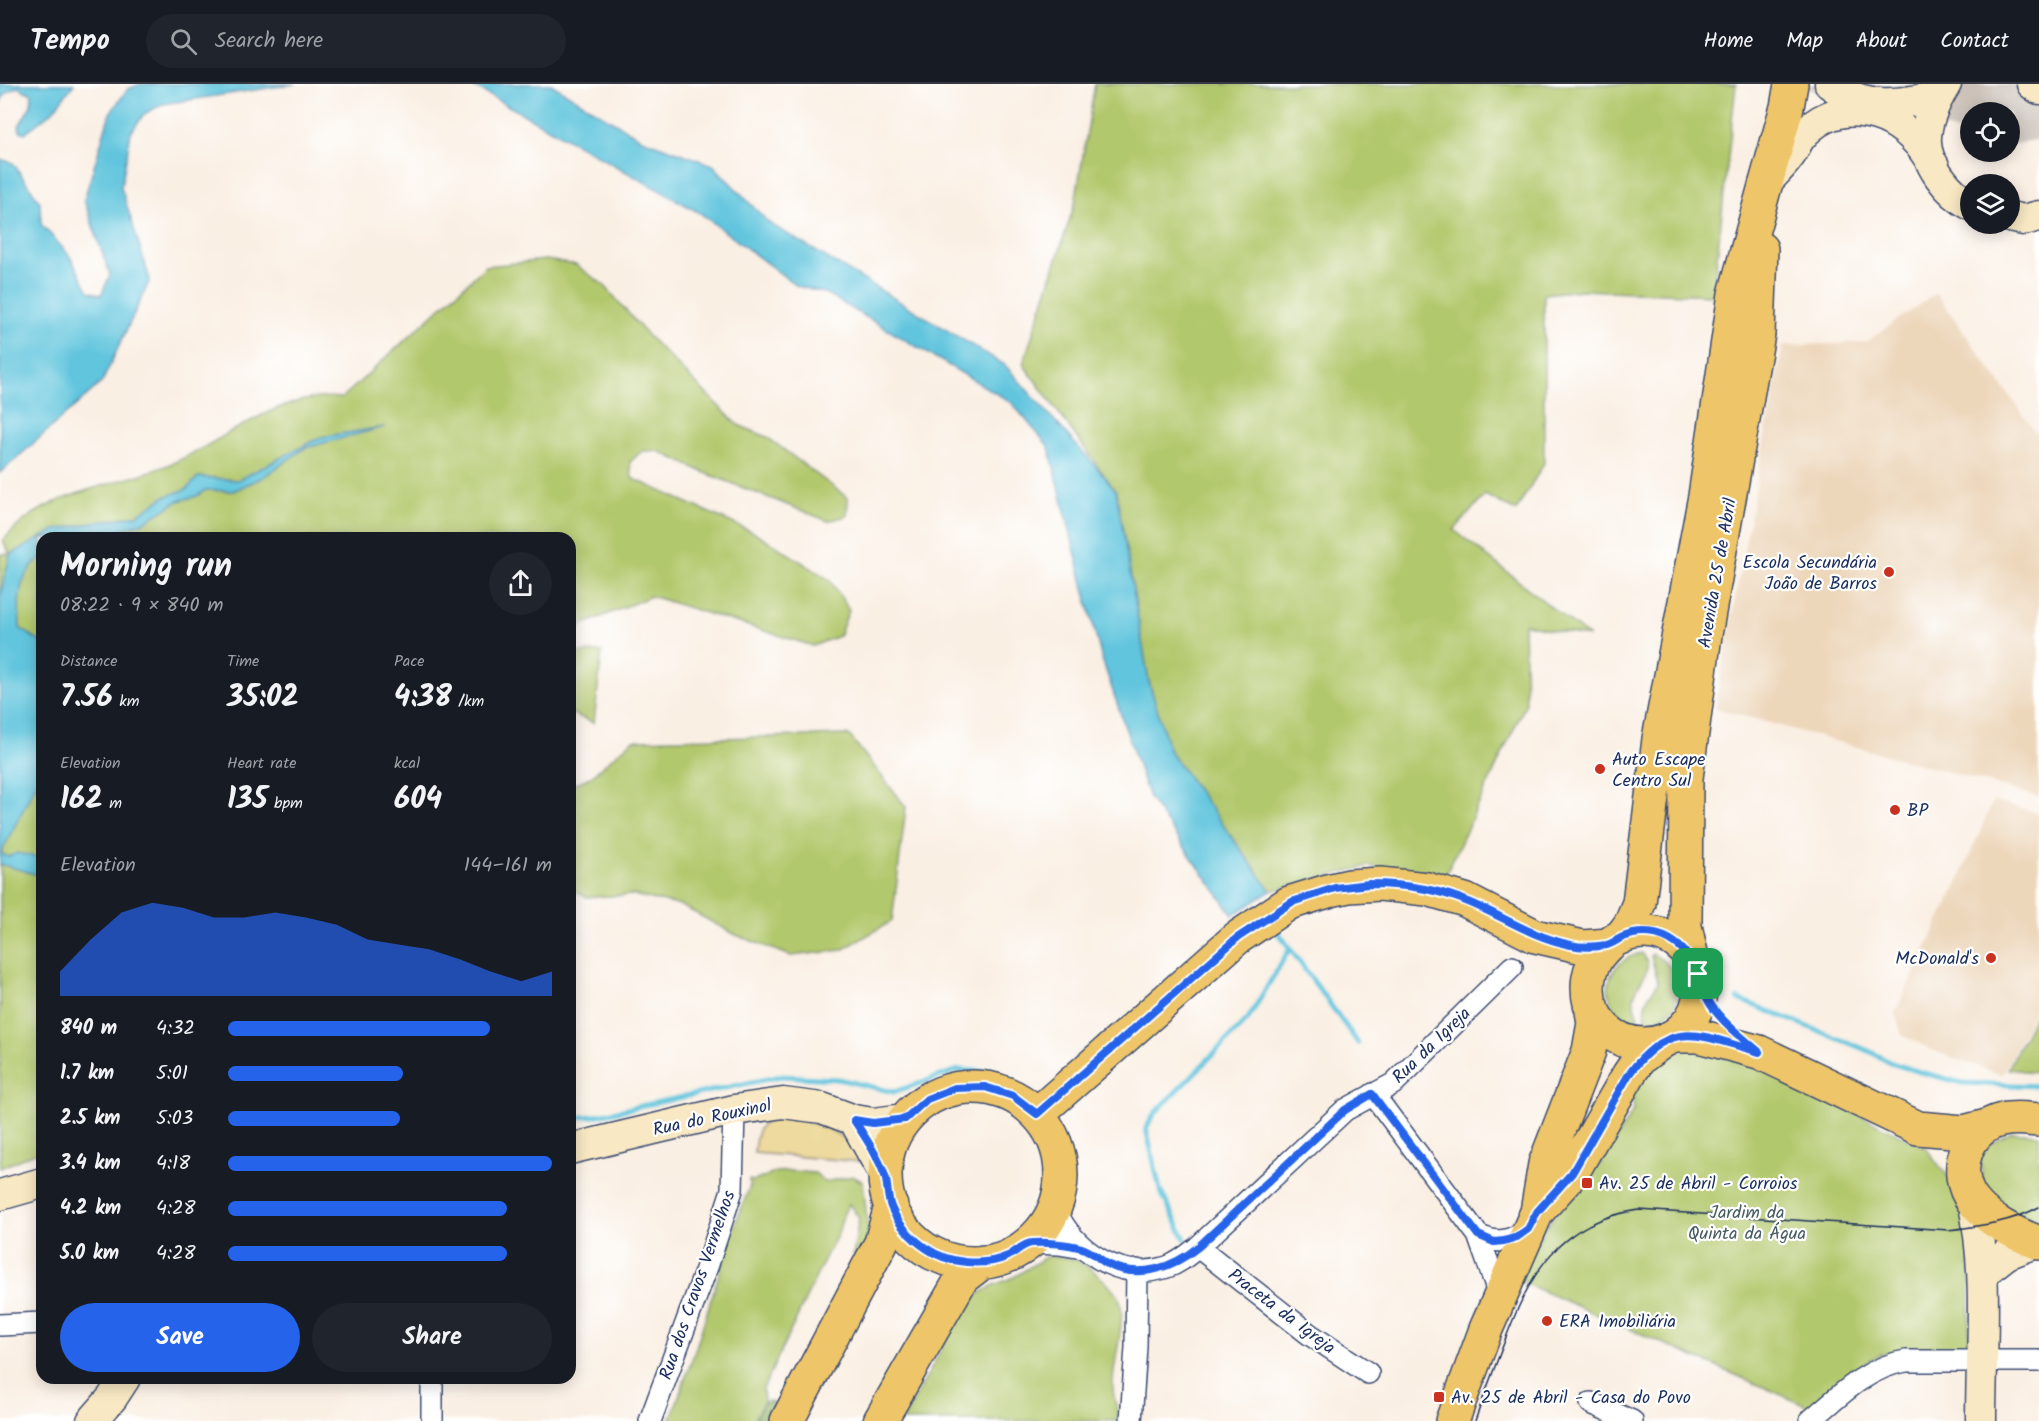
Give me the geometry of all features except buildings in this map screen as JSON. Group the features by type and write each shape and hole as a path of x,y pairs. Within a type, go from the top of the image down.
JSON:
{"main road":[{"name":"Avenida 25 de Abril","path":"1615,941 1630,925 1639,903 1659,739 1705,496 1735,294 1787,107 1791,84"},
{"name":"Avenida 25 de Abril","path":"1695,968 1685,926 1686,778 1705,635 1758,334 1764,184"},
{"path":"1037,1114 1237,938 1287,904 1342,887 1369,884 1402,885 1455,897 1535,936 1583,947 1644,933 1667,938 1686,952 1710,1004 1724,1021 1759,1052"},
{"path":"1535,936 1589,999 1596,1017 1615,1036 1639,1044 1668,1038 1699,1036 1759,1052 1918,1128 1964,1132 2002,1120 2039,1120"},
{"path":"1452,1421 1498,1300 1533,1221 1545,1164 1589,1051 1593,1023 1589,999 1589,978 1593,966 1600,954 1615,941"},
{"path":"1533,1221 1572,1173 1640,1059 1683,1029 1696,1009 1699,998 1695,968"},
{"path":"786,1421 881,1243 888,1191 890,1146 905,1119 927,1099 955,1088 985,1087 1013,1096 1037,1114 1052,1135 1060,1159 1061,1184 1055,1209 1044,1227 1030,1243 1008,1256 983,1262 954,1261 927,1250 905,1231 888,1191"},
{"path":"1969,1192 1962,1165 1971,1140 1987,1126"},
{"path":"1918,1128 1969,1192 2005,1228 2038,1243"},
{"path":"880,1421 962,1278 983,1262"}],"street":[{"path":"1830,84 1843,93 1879,104 1904,104 1942,90"},
{"path":"1934,166 1926,138 1930,115 1942,90"},
{"path":"1764,184 1789,158 1800,138 1821,119 1838,112 1871,113 1890,121 1918,144 1950,190 1960,197"},
{"name":"Rua da Igreja","path":"1055,1209 1062,1226 1083,1248 1109,1265 1137,1270 1153,1270 1170,1266 1198,1247 1345,1110 1393,1084 1512,967"},
{"path":"1372,1094 1478,1235 1495,1283 1498,1300"},
{"name":"Rua do Rouxinol","path":"576,1148 734,1110 783,1103 822,1108 854,1120 873,1123 905,1119"},
{"name":"Rua dos Cravos Vermelhos","path":"650,1421 708,1264 732,1190 734,1110"},
{"path":"854,1120 888,1191"},
{"path":"0,1195 36,1185"},
{"path":"1969,1192 1979,1226 1984,1272 1981,1421"},
{"path":"1478,1235 1494,1242 1504,1241 1517,1237 1533,1221"},
{"name":"Rua da Igreja","path":"1030,1243 1083,1248"},
{"path":"1984,1272 2007,1254 2038,1243"},
{"name":"Praceta da Igreja","path":"1198,1247 1309,1334 1368,1373"},
{"path":"1131,1421 1136,1347 1137,1270"},
{"path":"0,1325 36,1323"},
{"path":"1810,1421 1867,1374 1882,1366 1906,1361 2039,1361"},
{"path":"92,1421 121,1384"},
{"path":"432,1384 432,1421"},
{"path":"1591,1402 1632,1421"}],"shaded area":[{"path":"1806,84 2039,84 2039,139 2020,143 2020,102 1960,102 1960,133 1805,88"},
{"name":"Escola Secundária João de Barros","path":"1936,293 2039,437 2039,797 1715,708 1783,346 1866,342"},
{"path":"1993,801 2039,813 2039,1001 2002,1075 1934,1051 1902,1035 1895,1013 1961,876"}],"green space":[{"path":"1095,84 1736,84 1713,295 1581,290 1544,294 1544,463 1516,511 1485,495 1454,530 1589,637 1524,624 1526,703 1446,874 1368,866 1271,891 1170,752 1149,682 1116,491 1023,364 1075,203"},
{"path":"546,260 576,265 605,286 648,336 738,425 767,437 848,498 847,516 828,521 703,472 658,451 642,451 630,462 632,478 759,535 830,580 849,610 839,636 813,646 651,596 576,627 576,532 115,532 144,522 178,501 197,496 206,490 233,491 263,477 305,448 377,428 321,437 238,480 198,477 187,489 164,497 137,515 51,532 36,532 36,541 10,555 0,596 0,554 10,554 3,541 20,524 38,511 80,492 170,464 274,410 296,402 318,398 342,398 486,266"},
{"path":"36,562 36,639 20,628 19,607 23,580"},
{"path":"602,652 594,723 576,716 576,653"},
{"path":"849,735 906,807 892,921 842,950 791,956 736,935 682,906 633,895 587,897 576,892 576,783 590,777 633,740"},
{"path":"36,784 36,857 17,854 8,857 1,853"},
{"path":"0,864 36,874 36,1153 0,1168"},
{"path":"1641,953 1646,959 1647,970 1635,992 1635,1007 1640,1022 1637,1023 1615,1008 1608,986 1617,966 1627,958"},
{"path":"1652,954 1671,969 1678,989 1677,999 1672,1008 1664,1016 1652,1022 1646,1018 1645,1005 1658,982"},
{"path":"2039,1006 2039,1073 2008,1069"},
{"name":"Jardim da Quinta da Água","path":"1686,1043 1721,1048 1925,1147 1948,1177 1966,1216 1970,1261 1969,1349 1882,1354 1868,1361 1814,1409 1517,1280 1535,1245 1588,1164 1601,1164 1634,1109 1632,1093 1638,1080"},
{"path":"2011,1132 2039,1134 2039,1228 2007,1217 1984,1190 1980,1153"},
{"path":"776,1172 815,1173 825,1182 853,1176 863,1182 869,1238 860,1255 853,1255 859,1218 849,1204 843,1215 838,1234 763,1389 764,1402 753,1421 670,1421 694,1354 733,1229 750,1186 749,1180 754,1181"},
{"path":"1047,1256 1061,1256 1086,1265 1115,1291 1119,1298 1122,1317 1113,1380 1118,1421 903,1421 962,1311 977,1295 1014,1277"},
{"path":"770,1401 775,1404 774,1421 758,1421 756,1416 764,1402"}],"sand":[{"path":"786,1118 831,1130 849,1143 865,1162 754,1153 756,1137 761,1126 770,1121"}],"water":[{"path":"0,84 74,84 52,112 25,133 20,131 19,126 31,105 32,94 17,87 6,93 0,103"},
{"path":"141,84 295,84 163,104 144,114 131,132 121,187 150,280 102,382 0,473 0,159 13,163 40,202 41,224 69,255 89,291 101,295 110,275 84,200 110,113 128,89"},
{"path":"469,84 551,84 642,139 713,165 769,223 1005,365 1116,491 1149,682 1170,752 1271,891 1233,915 1149,798 1101,656 1049,447 1011,402 827,294 797,286 700,213"},
{"path":"385,427 305,448 263,477 233,491 206,490 197,496 178,501 144,522 115,532 51,532 137,515 164,497 187,489 198,477 238,480 321,437"},
{"path":"36,541 36,562 24,580 19,607 20,628 36,639 36,784 1,853 8,857 17,853 36,857 36,874 0,864 0,596 10,555"}],"waterway":[{"path":"1273,925 1358,1043"},
{"path":"1185,1239 1160,1190 1146,1128 1155,1113 1248,1019 1289,950"},
{"path":"1738,999 1869,1051 1891,1063 1920,1072 1962,1083 2039,1086"},
{"path":"576,1118 594,1116 781,1076 838,1079 894,1092 958,1070 994,1072"}],"tram line":[{"path":"1475,1421 1514,1318 1537,1273 1551,1254 1568,1238 1587,1226 1611,1216 1639,1210 1949,1230 2007,1220 2039,1207"}],"place":[{"name":"Escola Secundária João de Barros","path":"1889,572"},
{"name":"Auto Escape Centro Sul","path":"1600,769"},
{"name":"BP","path":"1895,810"},
{"name":"McDonald's","path":"1991,958"},
{"name":"Av. 25 de Abril - Corroios","path":"1587,1183"},
{"name":"ERA Imobiliária","path":"1547,1321"},
{"name":"Av. 25 de Abril - Casa do Povo","path":"1439,1397"}],"route":[{"path":"1391,884 1440,892 1474,904 1535,936 1583,947 1609,945 1632,934 1656,934 1678,944 1693,962 1698,974 1710,1004 1724,1021 1759,1052 1699,1036 1673,1036 1663,1041 1640,1059 1629,1074 1572,1173 1537,1212 1528,1229 1517,1237 1504,1241 1494,1242 1478,1235 1372,1094 1345,1110 1183,1259 1170,1266 1147,1270 1119,1268 1107,1264 1083,1248 1059,1244 1030,1243 1008,1256 983,1262 954,1261 927,1250 905,1231 891,1206 885,1176 854,1120 873,1123 905,1119 927,1099 955,1088 985,1087 1013,1096 1037,1114 1237,938 1288,903 1342,887 1391,884"}]}
